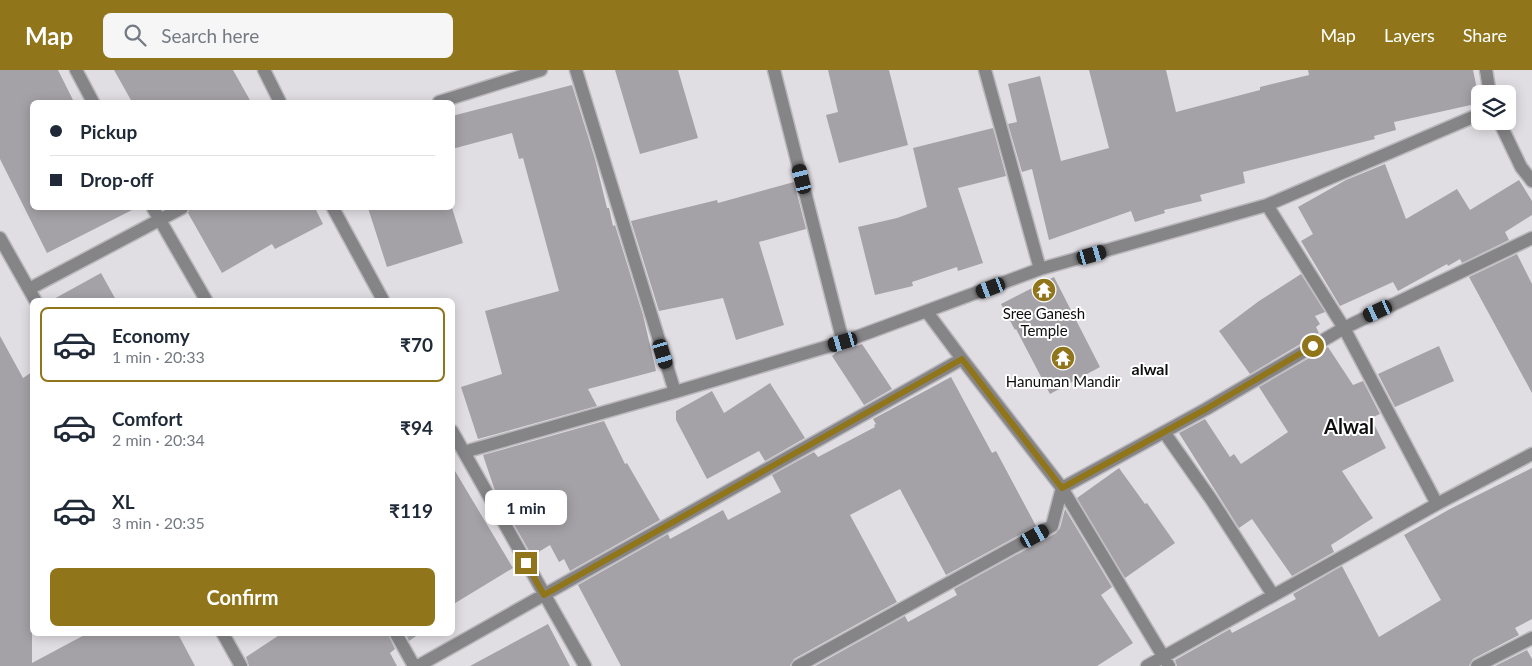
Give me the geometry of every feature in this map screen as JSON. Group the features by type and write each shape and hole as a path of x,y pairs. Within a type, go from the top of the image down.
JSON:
{"street":[{"path":"76,70 92,100"},
{"path":"264,70 279,100"},
{"path":"445,100 541,70"},
{"path":"576,70 675,392"},
{"path":"774,70 843,342"},
{"path":"1486,70 1488,85"},
{"path":"990,71 1040,269"},
{"path":"464,452 843,342 1040,269 1267,206 1471,118"},
{"path":"1502,130 1521,167 1532,181"},
{"path":"1267,206 1344,328 1437,504"},
{"path":"155,210 205,298"},
{"path":"0,238 32,295 178,210"},
{"path":"335,210 382,298"},
{"path":"798,666 1052,526 1062,488 1164,432 1344,328 1532,238"},
{"path":"927,312 1062,488 1166,661"},
{"path":"418,666 962,359"},
{"path":"1164,432 1211,499 1273,596"},
{"path":"455,436 585,666"},
{"path":"1147,666 1166,661 1273,596 1437,504 1532,454"},
{"path":"224,636 241,666"},
{"path":"397,636 414,666"},
{"path":"1477,666 1532,638"}],"building":[{"path":"0,70 58,70 73,100 30,100 30,210 132,210 47,253 0,159"},
{"path":"114,70 233,70 250,100 131,100"},
{"path":"615,70 678,70 698,138 640,154"},
{"path":"828,70 889,70 908,145 839,163 826,115 838,112"},
{"path":"1089,70 1166,70 1176,112 1260,90 1260,87 1309,75 1308,70 1473,70 1476,85 1471,85 1471,105 1394,122 1396,130 1374,136 1375,139 1243,172 1245,183 1200,195 1202,201 1164,210 1165,213 1135,222 1131,211 1049,240 1032,169 1022,172 1008,124 1017,122 1008,84 1040,76 1061,161 1109,148"},
{"path":"572,85 595,159 607,208 609,208 613,226 615,225 643,315 656,371 588,389 597,406 478,439 461,387 502,374 485,311 559,291 523,158 519,159 512,133 455,148 455,115"},
{"path":"993,128 1006,176 958,188 983,263 958,271 957,267 912,282 913,286 875,295 858,227 897,218 927,207 913,148"},
{"path":"1385,164 1406,219 1457,189 1470,210 1519,180 1532,201 1532,215 1505,232 1509,240 1462,263 1460,259 1448,266 1447,264 1398,291 1393,282 1340,306 1301,241 1313,234 1298,207 1346,180"},
{"path":"794,182 806,229 759,242 784,325 736,340 723,298 659,311 631,221 717,200 718,203"},
{"path":"189,210 316,210 323,224 275,249 272,244 222,273 188,213"},
{"path":"369,210 453,210 463,243 387,267"},
{"path":"1517,254 1532,284 1532,393 1469,277"},
{"path":"101,273 115,298 56,298"},
{"path":"1301,274 1325,312 1315,316 1320,324 1316,327 1319,333 1250,374 1219,331 1259,301"},
{"path":"1054,277 1100,367 1050,394 1001,304"},
{"path":"0,336 23,378 30,373 30,636 32,636 32,663 83,636 179,636 195,666 0,666"},
{"path":"862,344 892,389 864,405 832,356 837,352"},
{"path":"1439,346 1454,381 1395,407 1378,374"},
{"path":"1328,347 1353,385 1363,381 1380,414 1371,418 1386,448 1342,471 1373,518 1331,545 1334,552 1292,576 1252,519 1239,528 1179,433 1205,419 1230,457 1234,454 1241,464 1288,432 1259,387"},
{"path":"951,377 992,453 996,451 1036,526 946,575 900,489 850,515 897,602 794,659 790,666 621,666 578,585 668,534 670,539 723,510 728,520 781,492 772,475 814,452 818,457 875,427 874,425 876,424 873,419"},
{"path":"770,383 805,438 765,461 759,451 707,479 676,420 676,411 712,391 724,413"},
{"path":"604,421 625,464 627,463 660,520 570,571 564,559 559,562 550,545 532,556 495,491 483,455"},
{"path":"1119,468 1175,543 1125,578 1077,498"},
{"path":"1532,468 1532,619 1515,628 1519,635 1473,659 1469,666 1177,666 1175,660 1230,629 1232,633 1296,599 1293,594 1342,566 1379,637 1441,600 1404,535 1450,509"},
{"path":"455,471 513,568 455,603"},
{"path":"1065,509 1112,587 1101,595 1133,643 1097,666 815,666 905,616 908,622 957,595 954,589 1056,533 1060,528"},
{"path":"548,624 570,666 470,666"},
{"path":"278,636 389,636 395,649 390,653 397,666 249,666 246,657"},
{"path":"407,636 416,636 409,641"},
{"path":"1527,650 1532,659 1532,666 1495,666"}],"place":[{"name":"Sree Ganesh Temple","path":"1044,290"},
{"name":"Hanuman Mandir","path":"1063,358"}],"district":[{"name":"alwal","path":"1150,369"},
{"name":"Alwal","path":"1349,427"}],"route":[{"path":"526,563 544,595 962,359 1062,488 1206,409 1313,346"}]}
